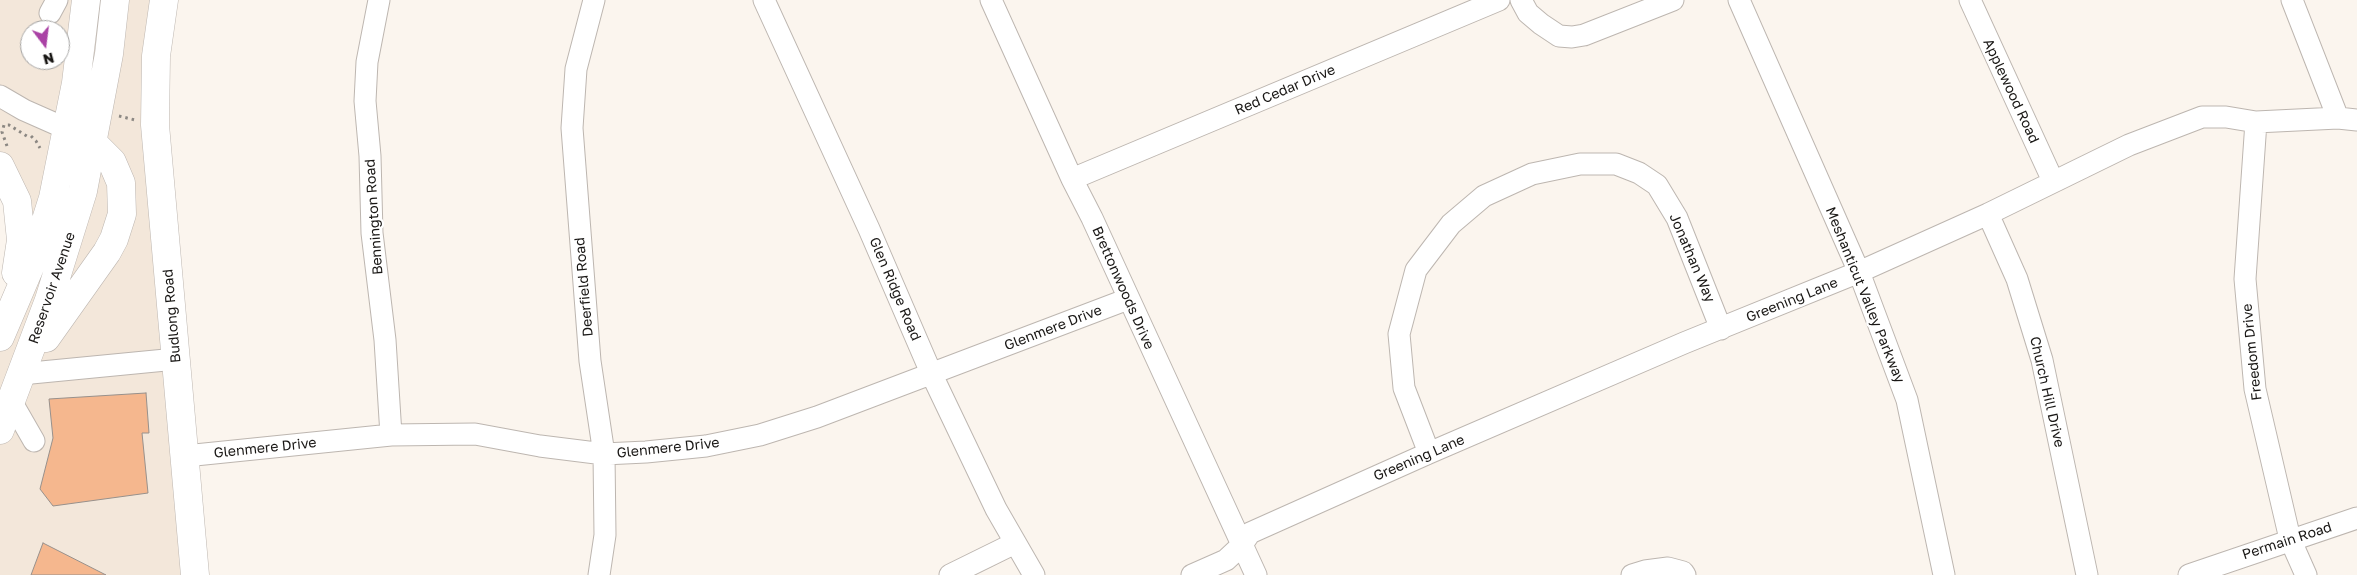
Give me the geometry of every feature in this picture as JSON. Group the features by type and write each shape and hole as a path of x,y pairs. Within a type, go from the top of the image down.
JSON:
{"main road":[{"name":"Reservoir Avenue","path":"4,326 43,230 60,167 76,83 86,0"},
{"name":"Reservoir Avenue","path":"0,430 64,259 83,191 94,143 109,54 115,0"},
{"name":"Budlong Road","path":"164,0 156,56 156,148 195,575"},
{"path":"21,374 98,266 119,226 123,202 121,183 112,162 94,143 68,129"},
{"path":"0,166 17,201 21,240 4,326"}],"street":[{"name":"Bennington Road","path":"379,0 367,62 365,101 370,156 372,233 385,340 390,435"},
{"name":"Deerfield Road","path":"594,0 576,69 572,128 590,361 604,454 604,535 598,575"},
{"name":"Glen Ridge Road","path":"764,0 869,230 932,374 996,510 1034,575"},
{"name":"Brettonwoods Drive","path":"991,0 1256,575"},
{"name":"Red Cedar Drive","path":"1072,179 1498,0"},
{"path":"1522,0 1528,13 1541,24 1559,36 1572,37 1584,35 1673,0"},
{"name":"Meshanticut Valley Parkway","path":"1739,0 1859,272 1907,400 1944,575"},
{"name":"Applewood Road","path":"1970,0 2053,181"},
{"path":"2292,0 2348,119"},
{"path":"0,96 24,110 68,129"},
{"name":"Greening Lane","path":"1192,575 1226,560 1241,546 1250,533 1684,343 1859,272 1988,214 2129,145 2202,117 2226,117 2256,122 2348,119"},
{"name":"Freedom Drive","path":"2256,122 2245,279 2255,389 2290,539 2306,575"},
{"name":"Jonathan Way","path":"1429,453 1404,388 1399,334 1416,270 1451,224 1484,196 1532,174 1580,164 1616,164 1639,173 1657,185 1677,218 1721,329"},
{"name":"Church Hill Drive","path":"1988,214 2017,279 2042,360 2087,575"},
{"name":"Glenmere Drive","path":"185,456 390,435 475,434 540,446 604,454 706,446 760,435 817,417 1128,299"},
{"path":"21,374 176,359"},
{"path":"11,401 34,441"},
{"name":"Permain Road","path":"2189,575 2290,539 2357,518"},
{"path":"950,575 1015,543"},
{"path":"1632,575 1668,568 1683,572 1684,575"}],"path":[{"path":"31,136 30,138 36,141 40,147 40,156"}],"shaded area":[{"path":"0,0 162,0 157,34 195,575 0,575 0,336 20,282 0,167"}],"building":[{"path":"146,393 149,433 142,433 148,493 53,506 40,489 53,438 49,399"},
{"path":"43,543 106,575 31,575"}]}
